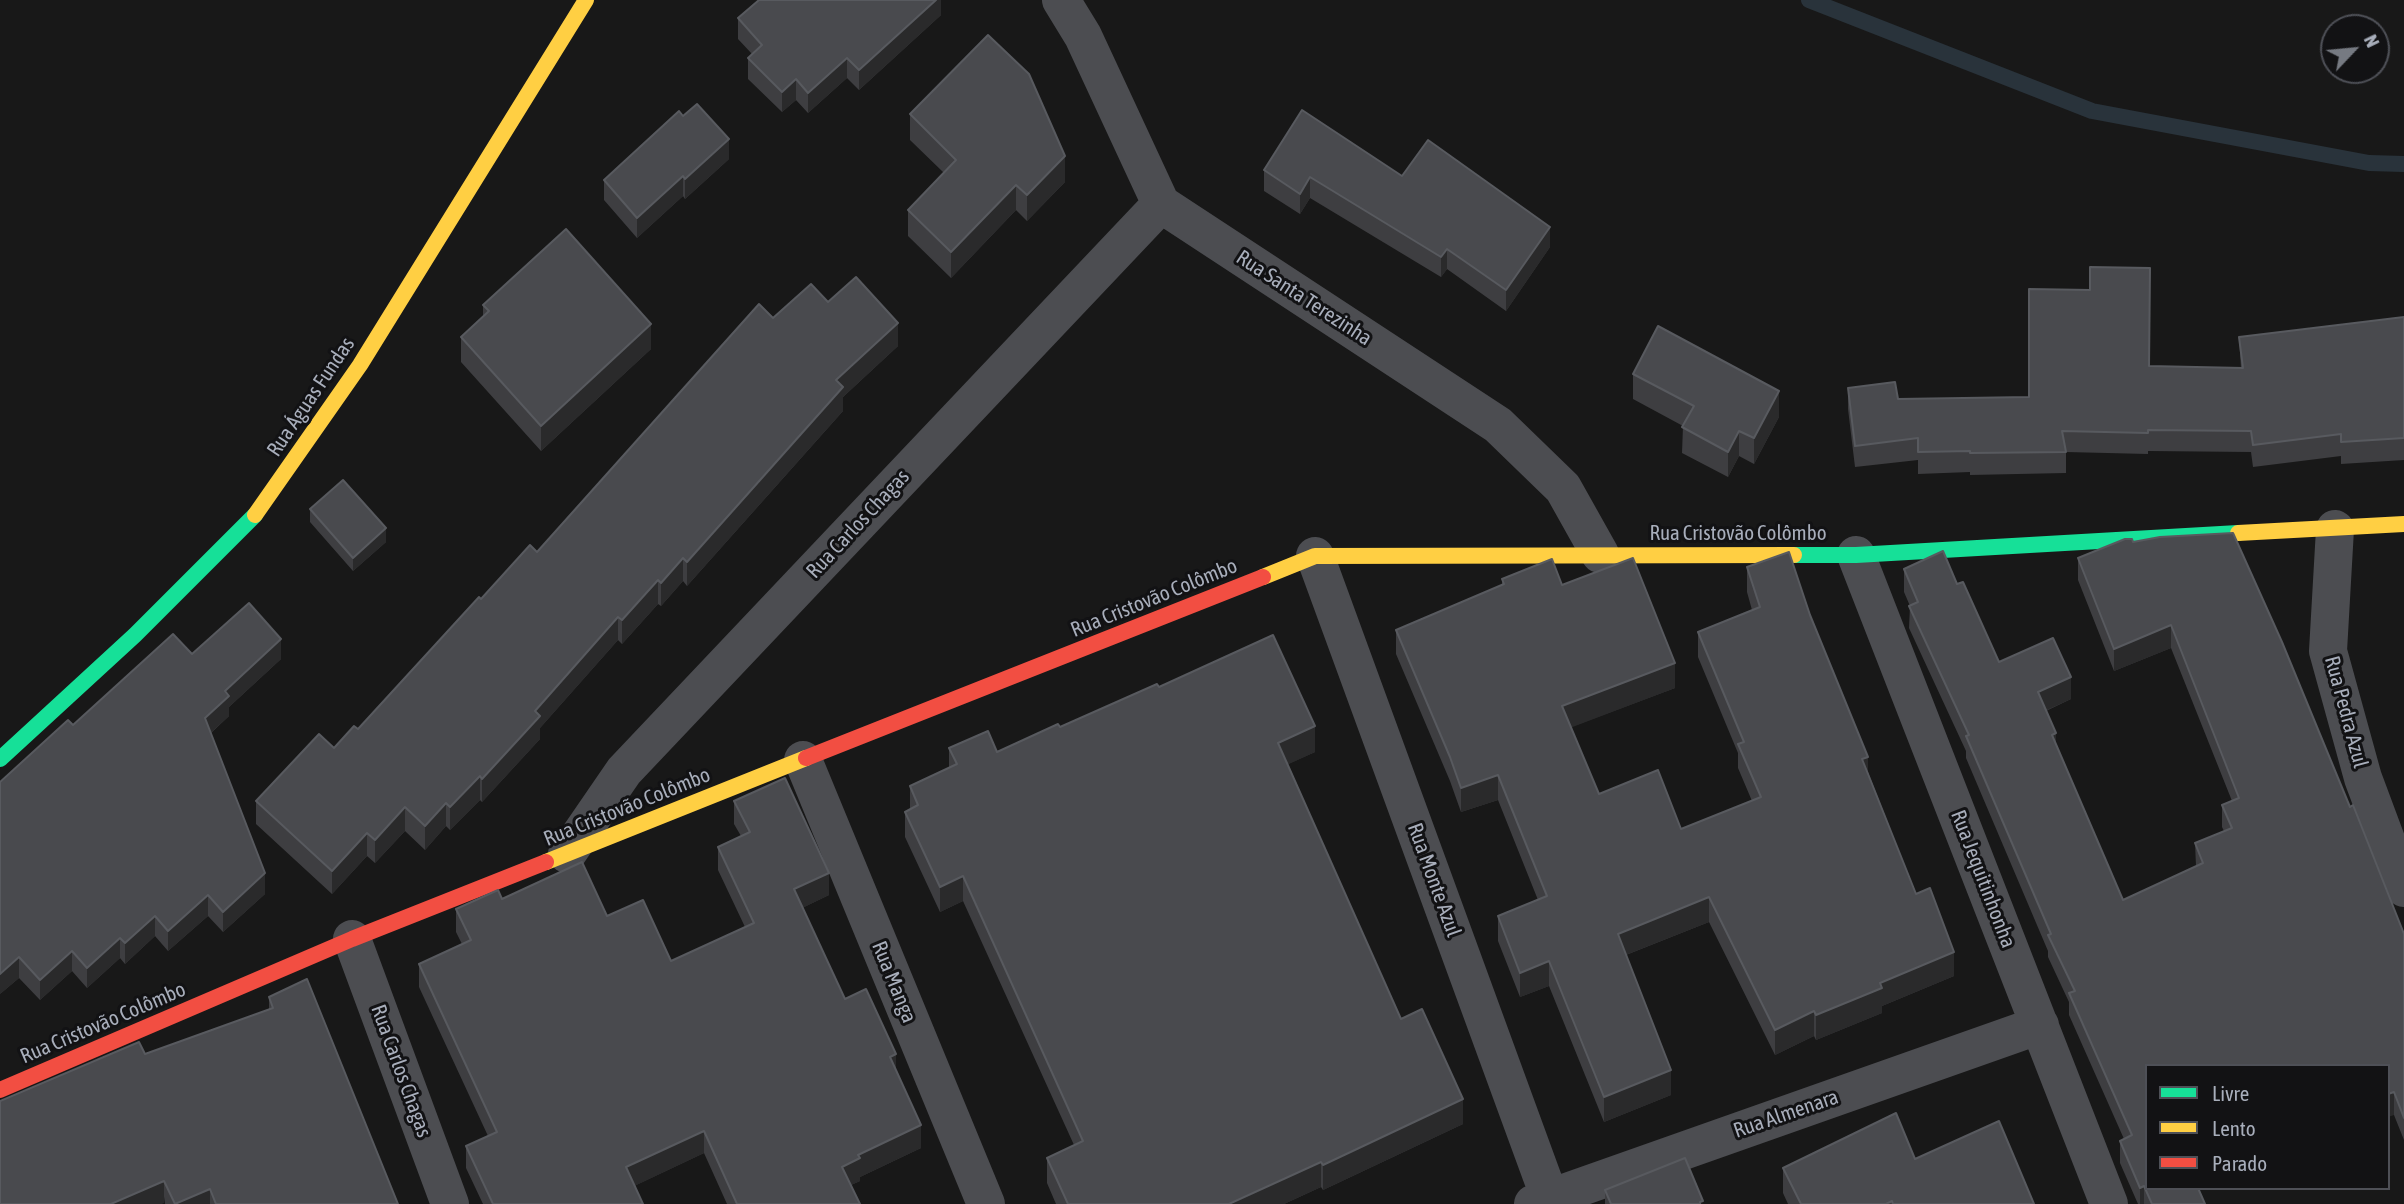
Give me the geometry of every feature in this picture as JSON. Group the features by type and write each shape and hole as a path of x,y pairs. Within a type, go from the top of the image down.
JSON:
{"street":[{"name":"Rua Águas Fundas","path":"0,759 135,635 253,518 360,365 586,0"},
{"path":"1061,0 1083,36 1161,204"},
{"name":"Rua Santa Terezinha","path":"1161,204 1498,425 1563,488 1600,554"},
{"name":"Rua Carlos Chagas","path":"567,854 595,817 604,798 624,771 1161,204"},
{"name":"Rua Cristovão Colômbo","path":"0,1090 352,939 1315,556 1856,555 2404,524"},
{"name":"Rua Pedra Azul","path":"2335,529 2328,651 2363,778 2404,888"},
{"name":"Rua Jequitinhonha","path":"1856,555 2109,1204"},
{"name":"Rua Monte Azul","path":"1315,556 1545,1202"},
{"name":"Rua Manga","path":"803,760 986,1204"},
{"name":"Rua Carlos Chagas","path":"352,939 450,1204"},
{"name":"Rua Almenara","path":"1545,1202 2040,1025"}],"building":[{"path":"759,0 936,0 859,70 847,58 808,93 796,79 782,92 748,58 762,45 738,18"},
{"path":"988,35 1029,74 1065,156 1027,195 1016,185 951,252 908,210 956,160 910,114"},
{"path":"697,104 729,139 637,218 604,180 679,111 683,116"},
{"path":"1302,110 1402,176 1428,140 1550,227 1506,290 1447,249 1441,257 1310,177 1300,194 1264,170"},
{"path":"566,229 651,324 541,426 461,337 489,311 483,305"},
{"path":"2090,267 2150,268 2149,366 2243,368 2239,337 2404,317 2404,438 2341,442 2341,434 2253,445 2251,431 2062,431 2066,452 1918,452 1918,438 1855,446 1848,388 1895,382 1898,399 2029,397 2029,289 2090,290"},
{"path":"856,277 898,323 836,380 843,387 687,562 683,558 661,583 658,580 622,620 618,617 535,711 540,716 482,779 480,776 450,807 446,803 425,826 405,807 375,840 367,833 332,871 256,801 319,734 334,748 354,726 358,729 530,545 537,552 759,304 773,318 811,284 828,302"},
{"path":"1658,326 1779,391 1754,438 1739,431 1728,452 1682,427 1694,406 1633,374"},
{"path":"343,480 386,528 353,558 310,509"},
{"path":"2233,533 2282,642 2350,807 2353,805 2404,934 2404,1118 2394,1092 2390,1093 2390,1064 2145,1064 2145,1188 2144,1186 2140,1188 2120,1141 2132,1135 2069,993 2075,991 2048,935 2051,934 1966,736 1969,735 1909,606 1918,602 1904,569 1943,551 1957,584 1963,582 1999,662 2053,638 2071,677 2038,692 2056,733 2052,735 2123,900 2203,863 2195,843 2232,828 2222,805 2239,798 2171,625 2114,649 2078,558 2125,539 2132,539 2133,542 2160,537"},
{"path":"1789,552 1810,615 1868,757 1862,759 1916,894 1930,888 1954,952 1880,983 1882,988 1816,1015 1814,1011 1775,1030 1709,897 1618,934 1671,1070 1604,1097 1549,961 1520,973 1498,916 1547,896 1498,775 1461,788 1396,630 1504,584 1502,579 1552,559 1562,585 1633,558 1675,663 1562,706 1599,794 1658,770 1681,829 1761,797 1738,744 1744,742 1698,632 1760,607 1747,567"},
{"path":"249,603 281,639 225,691 229,696 205,718 265,873 223,912 208,895 168,931 155,916 125,943 120,938 87,968 72,951 40,980 19,957 0,974 0,782 68,720 73,725 173,634 192,654"},
{"path":"1273,635 1315,726 1278,743 1401,1019 1422,1009 1463,1099 1323,1165 1321,1162 1229,1204 1068,1204 1047,1158 1083,1141 963,876 940,887 905,812 918,805 910,786 957,764 949,748 988,731 997,752 1157,684 1159,687"},
{"path":"785,778 829,873 794,889 845,999 866,989 896,1054 890,1057 921,1125 858,1155 860,1158 842,1167 860,1204 737,1204 704,1131 626,1167 643,1204 493,1204 466,1146 497,1132 419,964 471,940 456,909 498,890 502,899 582,862 607,916 643,900 671,961 754,923 718,847 750,832 734,801"},
{"path":"307,979 398,1204 216,1204 210,1189 175,1204 164,1181 111,1204 0,1204 0,1101 139,1042 145,1054 273,1008 269,997"},
{"path":"1896,1113 1915,1159 1999,1121 2034,1204 1893,1204 1892,1201 1886,1204 1801,1204 1783,1168"},
{"path":"1685,1158 1703,1201 1700,1204 1611,1204 1605,1190"},
{"path":"2146,1190 2199,1190 2205,1204 2152,1204"}],"waterway":[{"path":"1809,0 2092,111 2369,163 2404,164"}],"traffic: fast":[{"path":"0,759 135,635 255,515"},
{"path":"1794,555 1856,555 2238,533"}],"traffic: slow":[{"path":"255,515 360,365 586,0"},
{"path":"2238,533 2404,524"},
{"path":"1263,577 1315,556 1794,555"},
{"path":"546,862 806,758"}],"traffic: jam":[{"path":"806,758 1263,577"},
{"path":"0,1090 352,939 546,862"}]}
